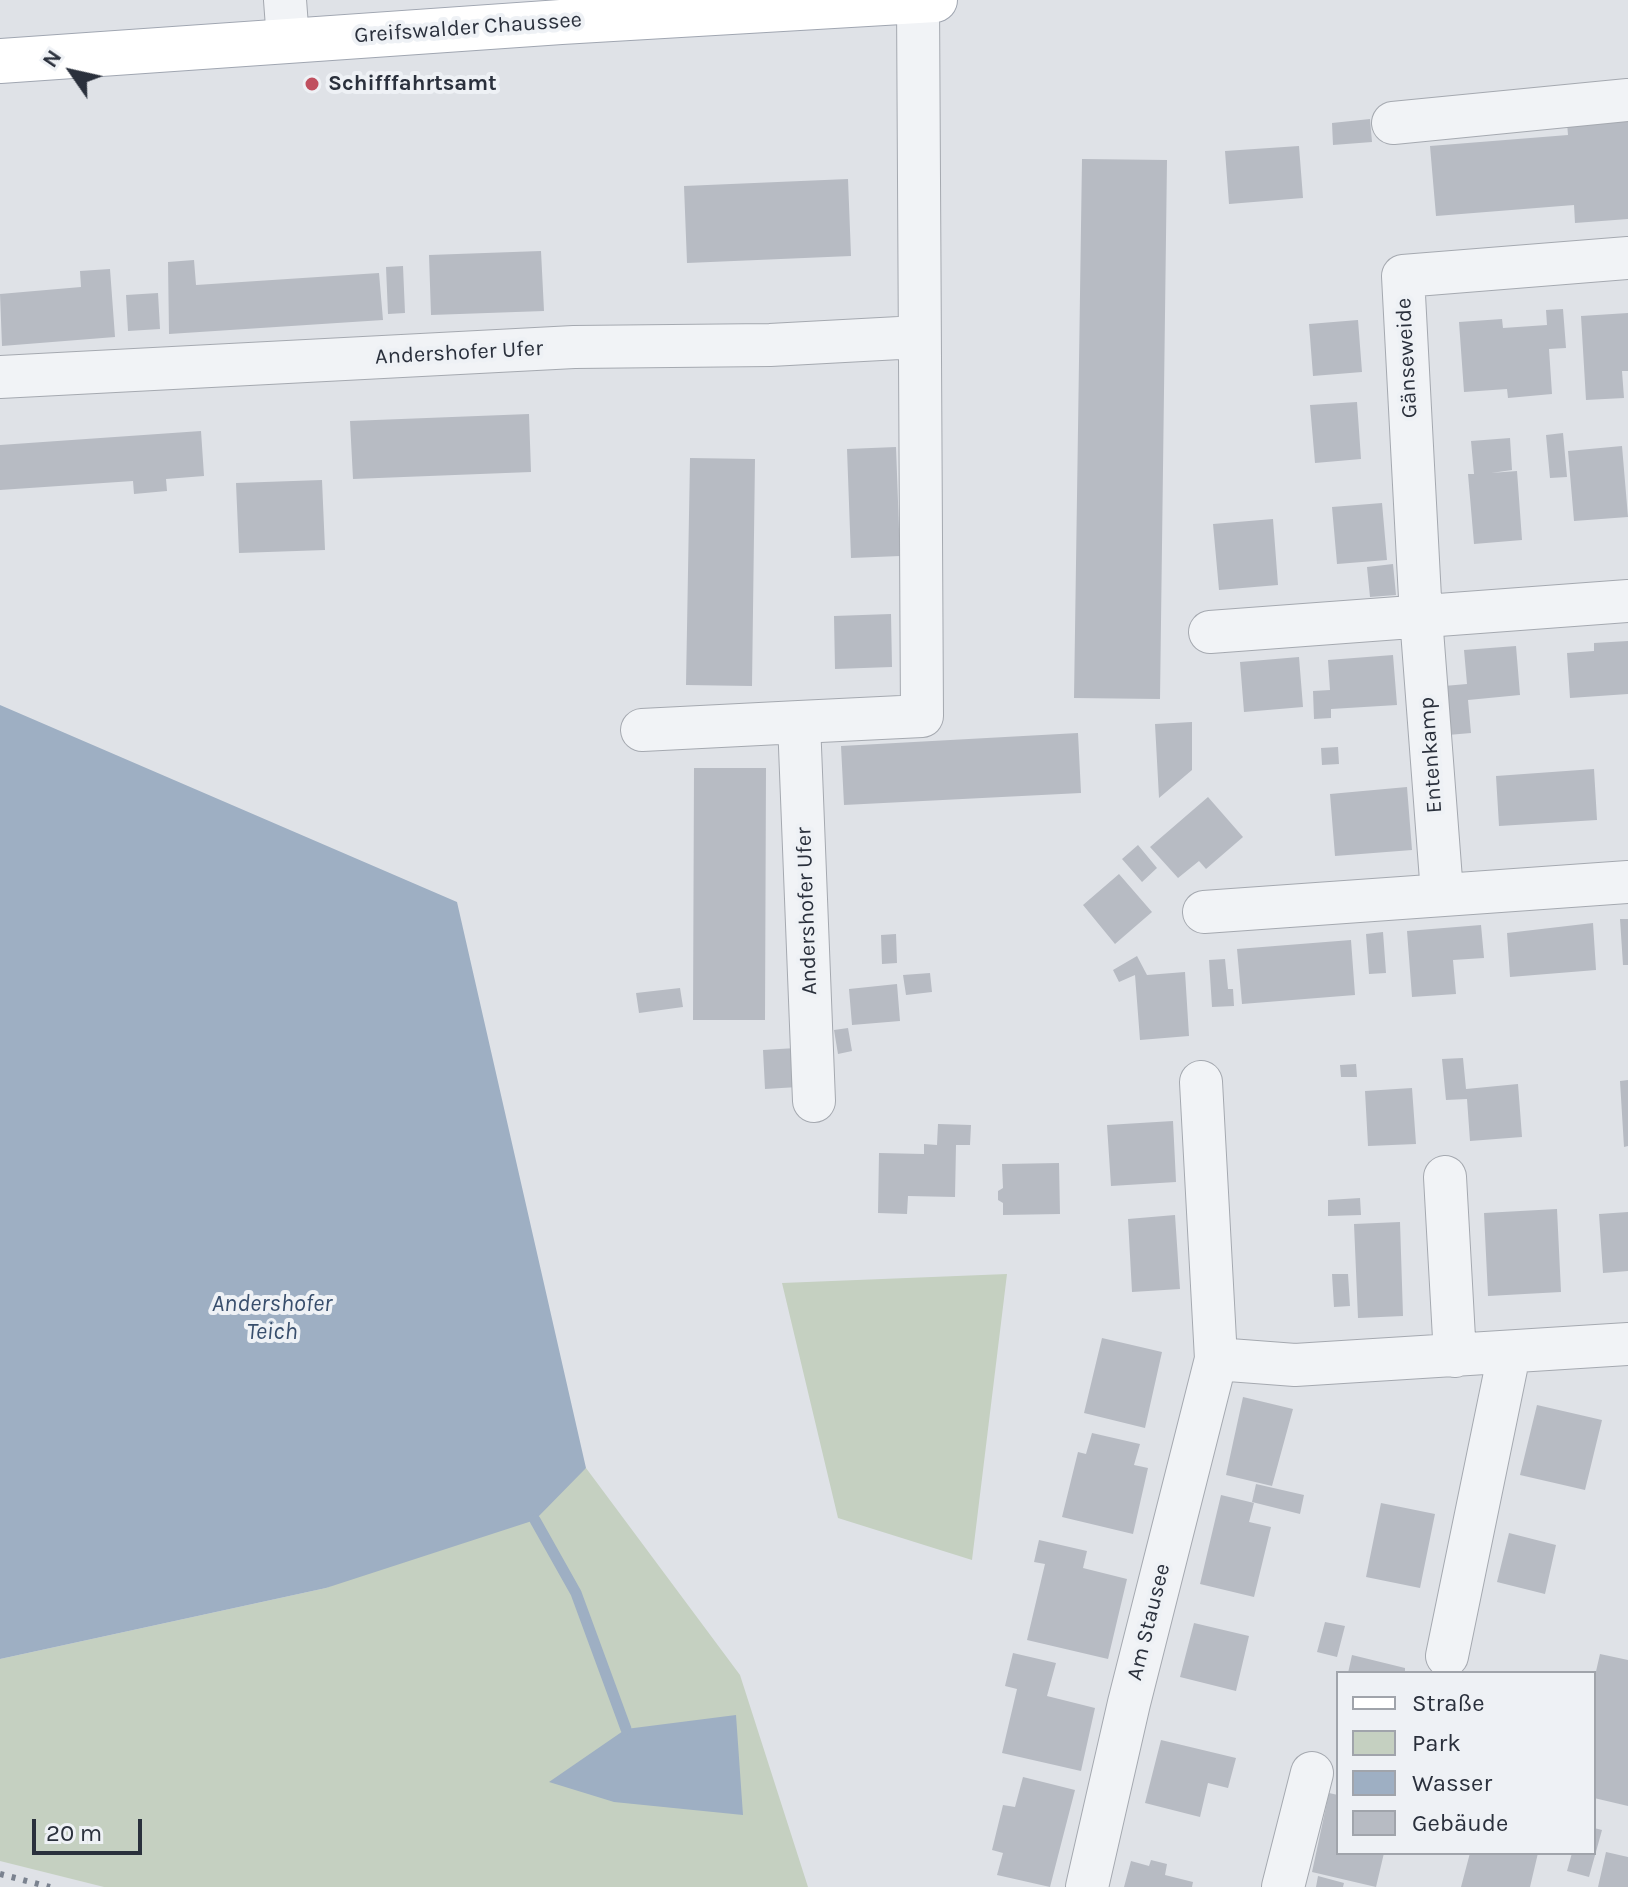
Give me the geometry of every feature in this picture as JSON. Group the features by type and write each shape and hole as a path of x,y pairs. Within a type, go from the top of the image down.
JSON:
{"main road":[{"name":"Greifswalder Chaussee","path":"0,61 287,20 926,1"}],"street":[{"path":"642,730 922,716 918,337 926,1"},
{"path":"1393,123 1628,100"},
{"name":"Gänseweide","path":"1421,617 1403,276 1628,258"},
{"name":"Andershofer Ufer","path":"0,377 574,347 770,345 918,337"},
{"path":"1210,632 1628,601"},
{"name":"Entenkamp","path":"1421,617 1442,893"},
{"name":"Andershofer Ufer","path":"799,722 814,1101"},
{"path":"1204,912 1628,882"},
{"name":"Am Stausee","path":"1087,1887 1132,1688 1216,1359 1201,1082"},
{"path":"1445,1177 1455,1356"},
{"path":"1216,1359 1295,1365 1509,1354 1628,1344"},
{"path":"1447,1656 1509,1354"},
{"path":"1283,1887 1312,1773"}],"green space":[{"path":"1007,1274 972,1560 838,1518 782,1283"},
{"path":"586,1468 740,1675 808,1887 104,1887 0,1861 0,1659 326,1588"}],"water":[{"name":"Andershofer Teich","path":"0,705 457,902 586,1468 535,1520 326,1588 0,1659"},
{"path":"736,1715 743,1815 614,1802 549,1782 626,1729"}],"building":[{"path":"1628,118 1628,219 1575,223 1574,205 1436,216 1430,146 1568,135 1567,123"},
{"path":"1370,119 1372,142 1333,145 1332,123"},
{"path":"1299,146 1303,198 1229,204 1225,151"},
{"path":"1082,159 1167,160 1160,699 1074,698"},
{"path":"848,179 851,256 687,263 684,186"},
{"path":"541,251 544,311 431,315 429,255"},
{"path":"194,260 196,285 379,273 383,320 169,334 168,262"},
{"path":"403,266 405,313 388,314 386,267"},
{"path":"110,269 115,337 2,346 0,294 81,287 80,271"},
{"path":"158,293 160,329 128,331 126,295"},
{"path":"1563,309 1566,348 1549,349 1552,394 1508,398 1507,389 1464,392 1459,322 1502,319 1503,328 1547,325 1546,310"},
{"path":"1628,313 1628,371 1622,371 1624,398 1586,400 1581,316"},
{"path":"1358,320 1362,372 1313,376 1309,324"},
{"path":"1357,402 1361,459 1315,463 1310,405"},
{"path":"529,414 531,472 353,479 350,421"},
{"path":"201,431 204,476 166,479 167,491 134,494 133,481 0,490 0,445"},
{"path":"1563,433 1567,477 1550,478 1546,435"},
{"path":"1510,438 1512,470 1491,473 1517,471 1522,540 1474,544 1468,474 1474,474 1471,441"},
{"path":"1622,446 1628,517 1574,521 1568,451"},
{"path":"896,447 900,556 851,558 847,449"},
{"path":"690,458 755,459 752,686 686,685"},
{"path":"322,480 325,550 239,553 236,483"},
{"path":"1382,503 1387,560 1337,564 1332,507"},
{"path":"1273,519 1278,585 1219,590 1213,524"},
{"path":"1393,564 1396,595 1370,597 1367,567"},
{"path":"891,614 892,667 835,669 834,616"},
{"path":"1628,641 1628,694 1570,698 1567,653 1594,651 1594,643"},
{"path":"1516,646 1520,695 1468,700 1471,733 1448,735 1444,686 1467,684 1464,650"},
{"path":"1393,655 1397,705 1331,709 1331,718 1314,719 1313,691 1330,690 1328,660"},
{"path":"1299,657 1303,707 1244,712 1240,662"},
{"path":"1192,722 1192,770 1159,798 1155,724"},
{"path":"1078,733 1081,793 844,805 841,746"},
{"path":"1338,747 1339,764 1322,765 1321,748"},
{"path":"694,768 766,768 765,1020 693,1020"},
{"path":"1594,769 1597,820 1499,826 1496,776"},
{"path":"1407,787 1412,850 1335,856 1330,794"},
{"path":"1208,797 1243,837 1206,869 1199,861 1178,878 1150,847"},
{"path":"1138,845 1157,868 1142,882 1122,859"},
{"path":"1119,874 1152,912 1115,944 1083,905"},
{"path":"1620,919 1628,919 1628,965 1623,965"},
{"path":"1593,923 1596,970 1510,977 1507,933"},
{"path":"1481,925 1484,958 1453,960 1456,994 1412,997 1407,931"},
{"path":"1383,932 1386,973 1369,974 1366,934"},
{"path":"896,934 897,963 882,964 881,935"},
{"path":"1351,940 1355,995 1242,1004 1237,949"},
{"path":"1137,956 1147,975 1185,972 1189,1036 1140,1040 1135,975 1119,982 1113,970"},
{"path":"1225,959 1228,989 1233,989 1234,1006 1212,1007 1209,960"},
{"path":"930,973 932,992 906,995 903,975"},
{"path":"897,984 900,1021 852,1025 849,989"},
{"path":"680,988 683,1007 639,1013 636,993"},
{"path":"848,1028 852,1051 838,1054 834,1030"},
{"path":"796,1048 798,1087 765,1089 763,1050"},
{"path":"1463,1058 1466,1089 1518,1084 1522,1137 1470,1141 1467,1099 1446,1100 1442,1059"},
{"path":"1356,1064 1357,1077 1341,1077 1340,1065"},
{"path":"1628,1080 1628,1146 1624,1147 1620,1081"},
{"path":"1412,1088 1416,1144 1368,1146 1365,1091"},
{"path":"1173,1121 1176,1182 1111,1186 1107,1125"},
{"path":"938,1124 971,1125 970,1145 956,1145 955,1197 908,1196 907,1214 878,1213 879,1153 924,1154 924,1144 937,1145"},
{"path":"1059,1163 1060,1214 1003,1215 1003,1203 998,1200 998,1191 1003,1188 1002,1164"},
{"path":"1360,1198 1361,1215 1328,1216 1328,1200"},
{"path":"1557,1209 1561,1292 1488,1296 1484,1213"},
{"path":"1628,1212 1628,1271 1603,1273 1599,1214"},
{"path":"1175,1215 1180,1289 1132,1292 1128,1219"},
{"path":"1400,1222 1403,1316 1358,1318 1354,1224"},
{"path":"1332,1274 1348,1274 1350,1306 1334,1307"},
{"path":"1102,1338 1162,1352 1145,1428 1084,1413"},
{"path":"1243,1397 1293,1409 1272,1486 1226,1475"},
{"path":"1537,1405 1602,1420 1585,1490 1520,1475"},
{"path":"1092,1433 1140,1444 1134,1465 1148,1468 1133,1534 1062,1517 1078,1452 1086,1454"},
{"path":"1256,1484 1304,1495 1300,1514 1252,1502"},
{"path":"1221,1495 1254,1503 1249,1522 1271,1527 1254,1597 1200,1584"},
{"path":"1381,1503 1435,1514 1420,1588 1366,1577"},
{"path":"1509,1533 1556,1545 1545,1594 1497,1582"},
{"path":"1039,1540 1087,1551 1083,1568 1127,1579 1108,1659 1027,1640 1045,1564 1034,1562"},
{"path":"1325,1622 1345,1626 1337,1657 1317,1652"},
{"path":"1194,1623 1249,1636 1236,1691 1180,1677"},
{"path":"1013,1653 1056,1663 1047,1696 1095,1708 1081,1771 1002,1753 1017,1689 1005,1686"},
{"path":"1600,1654 1628,1660 1628,1806 1596,1798 1596,1671"},
{"path":"1352,1655 1405,1668 1405,1671 1348,1671"},
{"path":"1161,1740 1236,1758 1228,1788 1208,1783 1200,1817 1145,1803"},
{"path":"1023,1777 1075,1790 1050,1887 997,1875 1003,1853 992,1850 1003,1805 1015,1807"},
{"path":"1329,1793 1336,1795 1336,1855 1384,1855 1376,1887 1312,1872"},
{"path":"1596,1828 1602,1830 1596,1852"},
{"path":"1606,1852 1628,1857 1628,1887 1598,1887"},
{"path":"1469,1855 1538,1855 1530,1887 1461,1887"},
{"path":"1571,1855 1595,1855 1589,1877 1567,1871"},
{"path":"1151,1860 1167,1864 1165,1875 1193,1882 1192,1887 1124,1887 1131,1861 1149,1866"},
{"path":"1318,1876 1344,1883 1343,1887 1316,1887"}],"waterway":[{"path":"535,1520 576,1593 626,1729"}],"railway":[{"path":"0,1874 50,1887"}],"place":[{"name":"Schifffahrtsamt","path":"312,84"}]}
